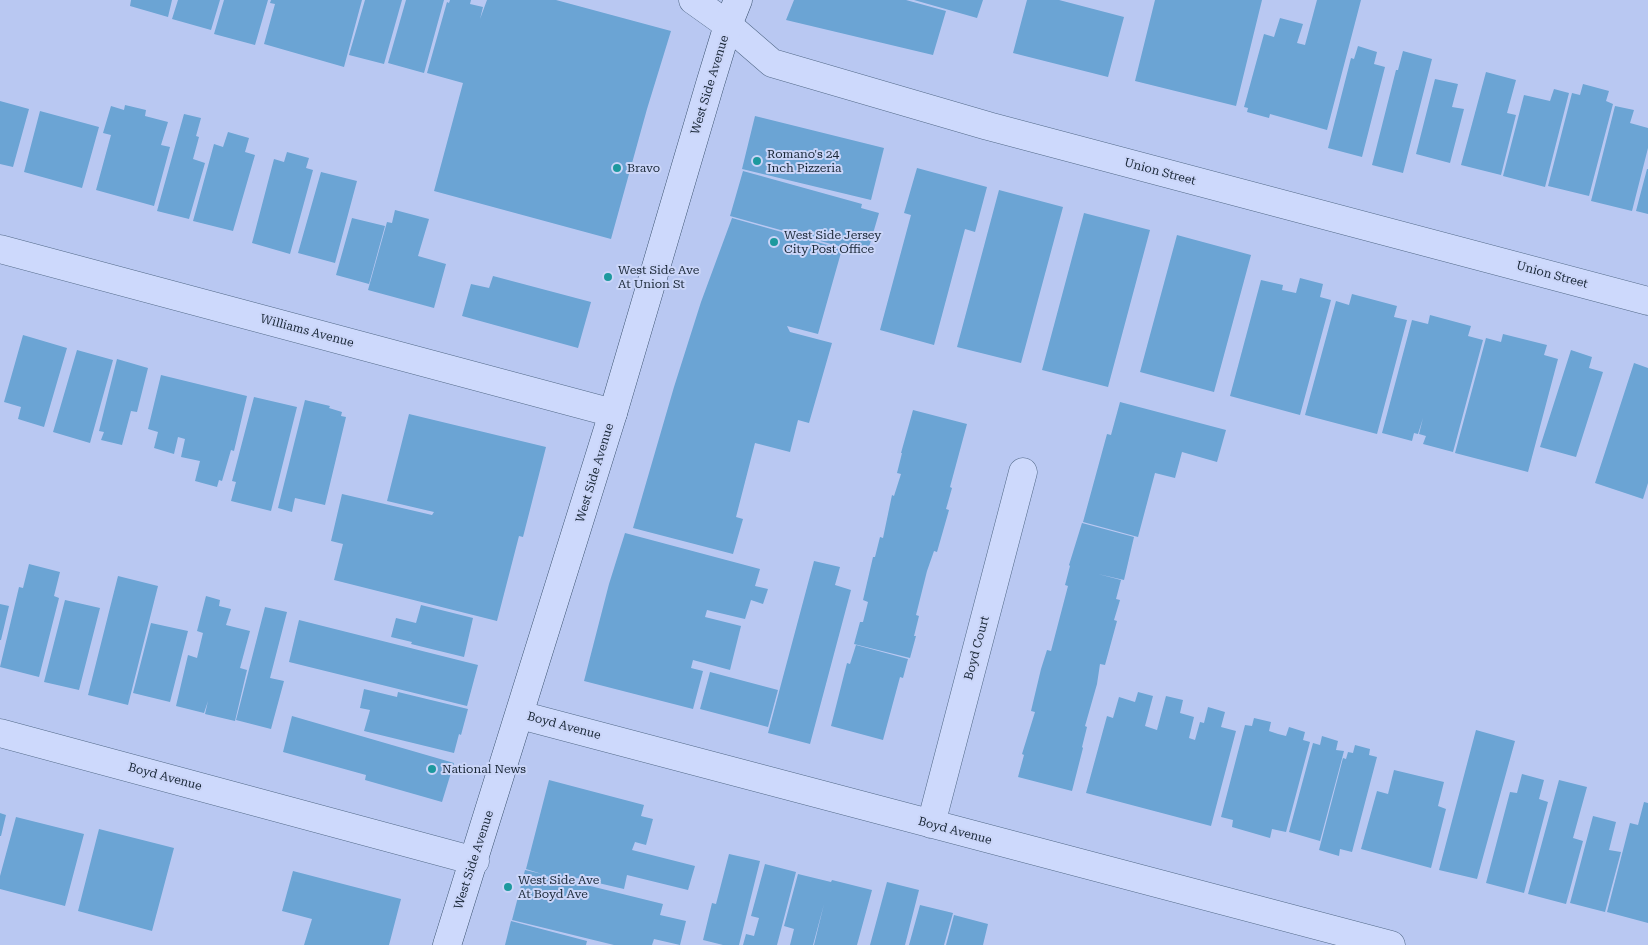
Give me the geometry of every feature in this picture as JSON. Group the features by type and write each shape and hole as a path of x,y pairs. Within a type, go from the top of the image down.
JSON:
{"street":[{"name":"Union Street","path":"693,0 733,12 772,64 988,126 1648,301"},
{"name":"West Side Avenue","path":"447,945 475,861 613,413 733,12"},
{"name":"Williams Avenue","path":"0,249 613,413"},
{"name":"Boyd Court","path":"931,824 1024,472"},
{"name":"Boyd Avenue","path":"520,715 1392,945"},
{"name":"Boyd Avenue","path":"0,733 475,861"}],"building":[{"path":"131,0 172,0 168,17 130,6"},
{"path":"178,0 220,0 211,30 172,19"},
{"path":"224,0 268,0 255,45 214,34"},
{"path":"271,0 362,0 344,67 264,44 275,4 270,3"},
{"path":"365,0 402,0 384,64 349,55"},
{"path":"406,0 444,0 424,73 388,63"},
{"path":"450,0 471,0 470,4 483,7 480,19 487,0 556,0 671,31 611,239 434,191 463,83 427,73 447,2 449,3"},
{"path":"794,0 906,0 946,11 933,55 786,20"},
{"path":"914,0 983,0 977,18"},
{"path":"1027,0 1059,0 1124,17 1108,77 1013,53"},
{"path":"1155,0 1262,0 1236,106 1135,81"},
{"path":"1317,0 1361,0 1327,130 1270,114 1269,118 1247,112 1248,108 1244,107 1264,34 1274,37 1280,18 1303,24 1297,43 1305,45"},
{"path":"1358,46 1377,52 1374,64 1385,67 1362,157 1328,148 1351,58 1354,59"},
{"path":"1403,51 1432,59 1403,173 1372,165 1396,70 1398,70"},
{"path":"1486,72 1516,80 1507,113 1516,115 1501,175 1461,165"},
{"path":"1435,79 1458,84 1452,107 1464,109 1450,163 1416,154"},
{"path":"1583,84 1609,91 1606,101 1613,104 1589,196 1548,186 1572,93 1580,95"},
{"path":"1554,89 1569,93 1545,187 1503,176 1524,95 1550,101"},
{"path":"0,101 29,109 13,167 0,164"},
{"path":"125,105 146,110 145,116 168,122 161,145 170,147 154,206 96,190 111,135 103,133 111,106 124,110"},
{"path":"1615,106 1634,110 1630,123 1648,128 1648,148 1632,211 1591,201"},
{"path":"40,111 99,127 82,188 24,172"},
{"path":"184,114 201,118 196,136 199,137 193,159 205,163 189,219 157,211"},
{"path":"755,116 884,148 871,200 742,169"},
{"path":"228,132 249,138 245,152 255,155 233,231 193,221 214,144 223,147"},
{"path":"287,152 309,158 306,168 313,170 290,254 252,243 274,159 284,162"},
{"path":"917,168 987,187 975,232 965,229 934,345 880,330 911,215 904,213"},
{"path":"1648,169 1648,214 1636,211"},
{"path":"743,171 862,204 861,208 879,213 867,254 730,216"},
{"path":"321,172 357,181 335,263 298,253"},
{"path":"999,190 1063,207 1021,363 957,347"},
{"path":"395,210 429,219 418,256 446,264 434,308 368,290 387,222 392,223"},
{"path":"1084,213 1150,230 1108,387 1042,370"},
{"path":"352,218 385,226 369,284 336,275"},
{"path":"732,218 842,249 818,334 787,326 790,332 832,343 809,423 798,420 790,452 755,443 736,517 743,519 733,554 633,528 701,302"},
{"path":"1177,235 1251,255 1214,392 1140,372"},
{"path":"493,276 591,302 578,348 462,316 471,284 489,288"},
{"path":"1300,278 1323,284 1320,297 1331,300 1300,415 1230,396 1261,280 1283,285 1282,290 1296,293"},
{"path":"1352,294 1397,306 1394,317 1407,320 1377,434 1305,415 1336,301 1349,305"},
{"path":"1430,315 1471,326 1468,336 1483,340 1453,452 1423,444 1426,436 1419,434 1423,418 1418,434 1414,433 1412,441 1382,433 1412,320 1428,324"},
{"path":"1503,334 1547,345 1544,355 1558,359 1528,472 1455,453 1486,338 1501,342"},
{"path":"23,335 67,348 44,427 18,419 21,407 4,402"},
{"path":"77,350 113,360 90,443 53,432"},
{"path":"1571,350 1592,357 1589,368 1603,372 1576,457 1540,447"},
{"path":"117,359 148,368 137,412 131,411 122,445 101,440 104,432 99,431"},
{"path":"1634,363 1648,368 1648,483 1643,499 1595,483"},
{"path":"161,375 247,396 234,451 231,450 222,481 219,480 217,487 195,481 200,461 181,457 185,439 178,437 174,454 154,448 158,432 148,429"},
{"path":"254,397 297,407 271,511 231,501 236,482 232,481"},
{"path":"305,400 330,406 329,408 342,412 341,416 346,417 325,505 295,498 292,512 278,508"},
{"path":"1120,402 1226,430 1217,462 1182,452 1175,478 1155,473 1138,537 1083,522 1107,434 1111,435"},
{"path":"913,410 967,424 950,487 952,488 946,509 949,510 937,552 934,551 927,571 916,615 919,616 910,658 854,644 860,622 863,622 868,602 863,600 873,557 875,557 880,537 883,538 892,495 894,496 901,474 897,473"},
{"path":"409,414 546,447 523,537 519,536 497,621 334,580 343,544 331,541 342,494 432,515 434,512 387,501"},
{"path":"1082,523 1134,537 1124,580 1098,574 1121,580 1116,599 1120,600 1114,620 1117,621 1105,665 1100,664 1072,791 1018,777 1024,755 1022,754 1035,712 1031,711 1041,669 1047,650 1051,651 1068,586 1065,585 1069,565"},
{"path":"625,533 760,569 755,586 768,589 763,604 751,600 745,619 707,610 705,617 741,626 730,670 693,660 691,668 703,671 693,709 584,681 609,584"},
{"path":"814,561 840,567 835,585 851,590 810,744 768,733"},
{"path":"29,564 60,572 54,596 59,598 39,677 0,667 19,587 23,588"},
{"path":"118,576 158,586 128,705 88,695"},
{"path":"206,596 220,600 219,606 231,609 226,625 250,631 240,668 247,670 235,721 205,714 208,701 204,713 176,706 188,655 197,658 203,633 197,631"},
{"path":"65,600 100,608 79,690 44,682"},
{"path":"0,604 9,606 1,640 0,640"},
{"path":"421,605 473,618 464,657 391,637 396,618 416,623"},
{"path":"265,607 287,612 270,678 284,681 271,729 236,720"},
{"path":"299,620 478,665 467,706 289,662"},
{"path":"151,623 188,631 170,702 133,693"},
{"path":"856,645 908,659 903,678 900,677 883,740 831,726 847,663 850,664"},
{"path":"710,672 778,690 768,727 700,709"},
{"path":"364,689 397,697 398,692 468,709 454,753 364,731 370,710 360,708"},
{"path":"1138,692 1153,696 1145,726 1157,730 1166,696 1183,700 1180,713 1194,717 1189,738 1195,740 1200,722 1204,723 1208,707 1225,712 1221,727 1236,731 1211,826 1086,793 1107,716 1113,718 1119,697 1135,702"},
{"path":"292,716 454,763 442,802 365,780 366,775 283,752"},
{"path":"1254,718 1271,722 1269,731 1278,734 1286,736 1289,727 1305,732 1303,740 1310,742 1286,832 1272,829 1270,838 1232,827 1233,820 1221,817 1245,725 1252,726"},
{"path":"1476,730 1515,741 1477,879 1439,870"},
{"path":"1322,736 1338,741 1336,750 1344,751 1320,841 1289,832 1313,743 1320,745"},
{"path":"1355,745 1370,749 1369,755 1377,757 1352,852 1340,849 1339,856 1319,850 1343,758 1346,759 1348,752 1353,753"},
{"path":"1394,770 1444,782 1438,806 1446,809 1431,868 1361,849 1377,791 1388,794"},
{"path":"1522,774 1544,780 1539,799 1548,802 1524,893 1486,883 1510,792 1517,793"},
{"path":"549,780 644,805 641,816 653,819 646,845 635,842 632,850 695,866 688,890 627,875 624,889 577,878 570,881 663,904 660,915 686,921 680,945 654,939 652,945 614,945 512,920 525,870 542,874 526,869"},
{"path":"1559,780 1587,787 1573,838 1583,841 1566,904 1528,894"},
{"path":"1644,802 1648,803 1648,923 1607,912 1630,823 1638,825"},
{"path":"0,813 6,815 1,836 0,836"},
{"path":"1593,816 1616,822 1609,850 1621,852 1605,912 1570,903"},
{"path":"16,817 84,834 65,906 0,889 0,876"},
{"path":"99,829 174,848 152,931 78,911"},
{"path":"729,854 760,861 739,945 723,945 703,940 712,903 716,904"},
{"path":"765,864 796,872 777,945 743,945 746,934 754,936 759,918 751,916"},
{"path":"293,871 401,899 389,945 304,945 312,919 282,911"},
{"path":"798,874 872,890 857,945 814,945 824,904 813,945 790,945 794,929 784,926"},
{"path":"887,882 919,890 905,945 870,945"},
{"path":"920,905 953,913 944,945 909,945"},
{"path":"954,915 988,924 983,945 946,945"},
{"path":"511,921 587,941 586,945 505,945"}],"place":[{"name":"Romano's 24 Inch Pizzeria","path":"757,161"},
{"name":"Bravo","path":"617,168"},
{"name":"West Side Jersey City Post Office","path":"774,242"},
{"name":"West Side Ave At Union St","path":"608,277"},
{"name":"National News","path":"432,769"},
{"name":"West Side Ave At Boyd Ave","path":"508,887"}]}
